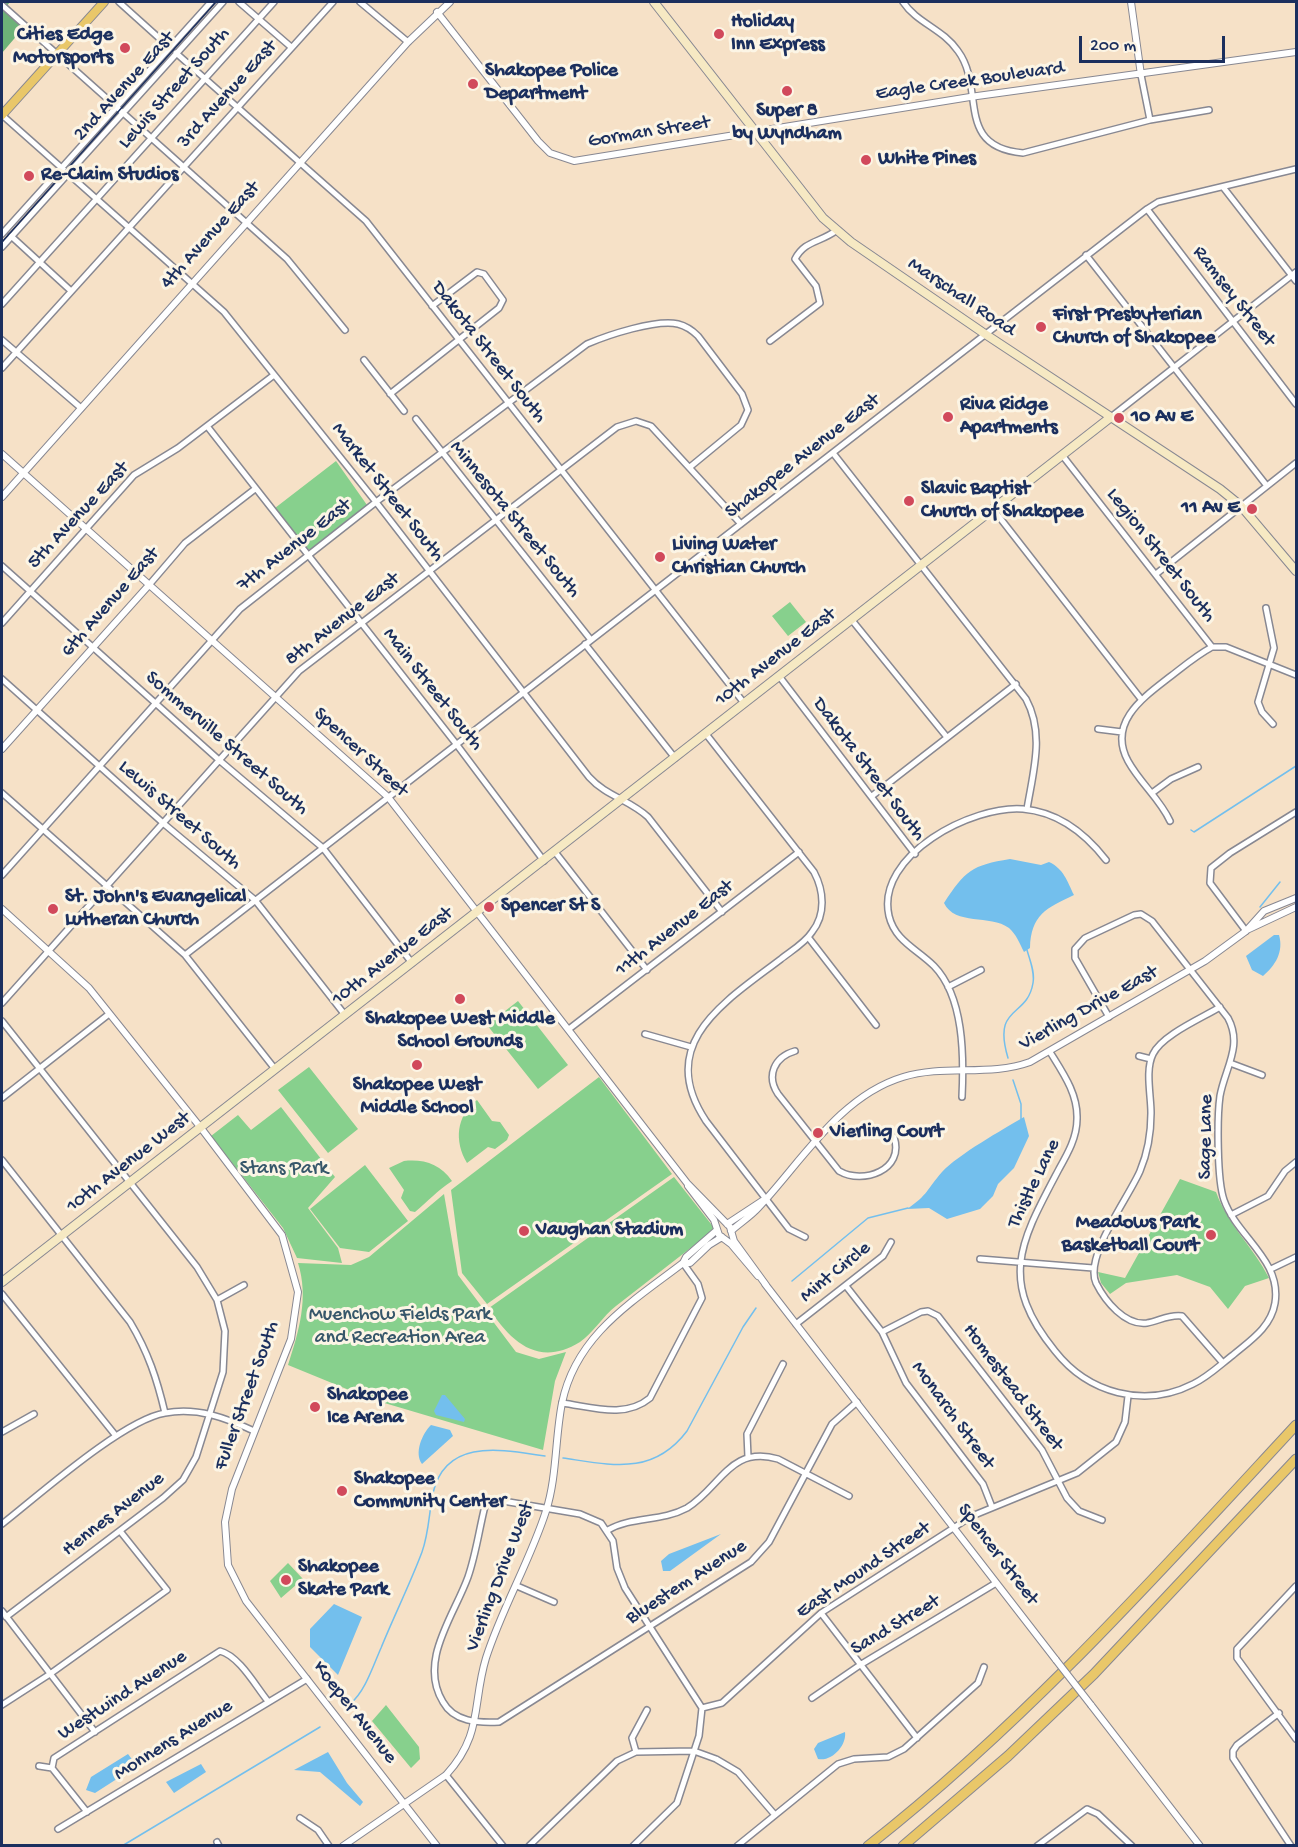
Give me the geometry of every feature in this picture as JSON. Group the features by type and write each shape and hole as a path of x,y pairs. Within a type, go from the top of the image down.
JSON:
{"highway":[{"path":"868,1845 974,1758 1032,1704 1296,1425"},
{"path":"903,1845 1000,1763 1078,1691 1186,1580 1296,1459"}],"main road":[{"path":"2,115 104,2"},
{"name":"Marschall Road","path":"654,2 812,206 837,230 985,334 1203,477 1241,506 1296,571"},
{"name":"10th Avenue East","path":"275,1069 1111,417"},
{"name":"10th Avenue West","path":"2,1282 275,1069"}],"street":[{"path":"119,2 170,47"},
{"name":"2nd Avenue East","path":"2,231 210,2"},
{"name":"2nd Avenue East","path":"2,248 223,2"},
{"path":"239,2 291,47"},
{"name":"Lewis Street South","path":"2,304 274,2"},
{"name":"3rd Avenue East","path":"2,368 127,226 333,2"},
{"path":"360,2 408,42"},
{"name":"4th Avenue East","path":"2,497 408,42 450,2"},
{"path":"903,2 918,18 949,39 960,54 965,63 977,127 993,145 1006,152 1023,153 1150,120 1209,110"},
{"path":"1131,2 1150,120"},
{"path":"2,6 287,259 345,330"},
{"name":"Gorman Street","path":"437,12 538,141 550,153 561,158 589,160 755,133"},
{"name":"Dakota Street South","path":"176,52 366,221 507,404 656,589 744,703"},
{"name":"Eagle Creek Boulevard","path":"755,133 970,97 1296,52"},
{"name":"Market Street South","path":"2,115 224,312 596,784 621,801 637,807 648,817 722,912"},
{"name":"Shakopee Avenue East","path":"185,956 1146,209 1158,202 1296,169"},
{"path":"1223,187 1295,276"},
{"name":"Ramsey Street","path":"1146,209 1296,404"},
{"path":"770,341 819,303 816,286 795,259 805,246 824,240 837,230"},
{"path":"11,237 70,290"},
{"path":"1086,255 1267,486"},
{"path":"390,394 499,308 501,297 484,274 477,272 432,306"},
{"name":"10th Avenue East","path":"1111,417 1295,276"},
{"name":"7th Avenue East","path":"2,875 154,702 240,609 376,502 587,344 660,324 681,324 698,336 742,394 748,410 741,425 690,467"},
{"path":"2,340 81,408"},
{"path":"364,360 404,411"},
{"name":"5th Avenue East","path":"2,623 85,528 139,471 168,454 274,375"},
{"name":"Minnesota Street South","path":"416,419 675,759"},
{"name":"8th Avenue East","path":"2,1003 47,949 274,697 299,671 360,623 617,427 636,421 651,426 690,467"},
{"name":"Main Street South","path":"207,426 457,745 544,861"},
{"path":"833,453 1016,684 1033,711 1037,743 1027,809"},
{"name":"Spencer Street","path":"2,454 388,797 687,1183 722,1237 766,1285 956,1527 996,1583 1200,1845"},
{"name":"Legion Street South","path":"1062,455 1212,647"},
{"path":"1156,573 1296,463"},
{"path":"690,467 741,524"},
{"name":"6th Avenue East","path":"2,749 185,543 255,489"},
{"path":"993,509 1141,699"},
{"name":"Sommerville Street South","path":"2,566 219,760 323,848 412,963"},
{"path":"1266,608 1274,648 1258,702 1262,712 1273,724"},
{"path":"851,619 946,736"},
{"path":"1170,821 1129,762 1124,750 1122,732 1128,714 1141,699 1212,647 1222,646 1296,675"},
{"name":"Dakota Street South","path":"779,676 915,854 897,872 890,887 888,902 890,919 900,938 934,966 948,987 960,1033 962,1097"},
{"name":"Lewis Street South","path":"2,679 162,823 255,900 345,1016"},
{"path":"872,796 946,736 1016,684"},
{"path":"1098,729 1122,732"},
{"path":"706,734 814,872 822,894 819,919 808,937 710,1015 692,1047 689,1075 694,1102 706,1121 789,1229 805,1237"},
{"path":"1152,793 1171,779 1198,767"},
{"path":"2,793 40,830 185,956 275,1069"},
{"path":"915,854 947,829 975,815 995,810 1027,809 1057,818 1074,828 1093,844 1106,860"},
{"path":"1246,931 1210,883 1211,868 1230,852 1296,812"},
{"path":"555,852 647,970"},
{"name":"11th Avenue East","path":"569,1029 799,852"},
{"name":"Vierling Drive East","path":"1246,931 1264,911 1296,898"},
{"name":"Vierling Drive East","path":"729,1228 765,1198 850,1106 882,1085 917,1074 1007,1069 1050,1053 1190,970 1246,931 1296,907"},
{"name":"Fuller Street South","path":"2,909 89,988 201,1128 282,1235 298,1292 291,1339 232,1489 225,1522 228,1565 246,1601"},
{"name":"Sage Lane","path":"1109,1017 1075,958 1075,949 1085,938 1138,914 1152,921 1220,1007 1235,1034 1230,1063 1221,1090 1219,1109 1221,1185 1231,1215 1271,1269 1276,1294 1269,1320 1259,1333 1222,1363"},
{"path":"808,937 876,1025"},
{"path":"948,987 981,970"},
{"path":"1220,1007 1162,1042 1151,1059 1150,1128 1146,1155 1136,1181 1098,1251 1094,1268 1099,1287 1125,1318 1143,1323 1171,1316 1182,1316 1222,1363"},
{"path":"2,1098 109,1014"},
{"name":"Hennes Avenue","path":"2,1021 197,1267 218,1300 225,1331 223,1372 196,1457 183,1480 6,1617"},
{"path":"645,1034 692,1047"},
{"path":"795,1051 777,1062 772,1073 772,1084 839,1171 853,1177 880,1172 890,1163 897,1148 894,1137"},
{"name":"Thistle Lane","path":"1050,1053 1074,1097 1077,1128 1070,1148 1031,1222 1020,1263 1022,1290 1028,1310 1054,1351 1082,1377 1101,1388 1128,1395 1150,1396 1177,1391 1195,1383 1222,1363"},
{"path":"1139,1056 1151,1059"},
{"path":"1230,1063 1262,1075"},
{"path":"2,1160 130,1322 145,1346 155,1370 165,1413"},
{"path":"1231,1215 1268,1196 1285,1171 1296,1161"},
{"name":"Spencer Street","path":"687,1183 729,1228 734,1241 757,1268 766,1285"},
{"path":"683,1263 690,1263 709,1245 722,1237 727,1237 729,1228 720,1225 686,1257 683,1263 608,1321 593,1336 578,1359 562,1403 621,1412 638,1407 650,1398 702,1298 698,1284 683,1263"},
{"name":"Mint Circle","path":"796,1324 883,1256 891,1242"},
{"path":"1271,1269 1296,1257"},
{"path":"980,1259 1094,1268"},
{"path":"218,1300 244,1285"},
{"name":"Monarch Street","path":"846,1286 882,1332 901,1375 977,1474 992,1507"},
{"path":"2,1294 116,1436"},
{"name":"Homestead Street","path":"882,1332 921,1311 938,1316 1042,1450 1067,1498 1079,1511 1102,1520"},
{"path":"748,1457 747,1434 783,1364"},
{"name":"East Mound Street","path":"702,1708 722,1703 821,1613 972,1516 1077,1473 1116,1442 1125,1422 1128,1395"},
{"name":"Bluestem Avenue","path":"475,1724 499,1722 739,1571 761,1553 832,1424 857,1402"},
{"name":"Vierling Drive West","path":"343,1845 446,1775 459,1761 472,1737 486,1658 547,1509 562,1403"},
{"path":"2,1524 116,1436 145,1419 165,1413 209,1413 254,1431"},
{"path":"2,1432 34,1414"},
{"path":"608,1530 623,1523 675,1514 698,1501 730,1467 748,1457 768,1456 849,1496"},
{"path":"475,1724 447,1710 437,1693 433,1669 440,1642 467,1578 485,1506 492,1500 592,1518 608,1530 613,1541 620,1578 702,1708 702,1719 694,1751 677,1803 633,1845"},
{"path":"2,1705 50,1674 167,1590 120,1531"},
{"name":"Sand Street","path":"812,1698 860,1665 996,1583"},
{"path":"517,1586 554,1602"},
{"path":"1296,1586 1241,1642 1237,1653 1237,1658 1296,1739"},
{"name":"Koeper Avenue","path":"246,1601 437,1845"},
{"path":"2,1611 95,1732"},
{"path":"821,1613 917,1738"},
{"name":"Westwind Avenue","path":"39,1766 52,1768 54,1758 220,1651 228,1653 267,1700"},
{"path":"737,1845 838,1764 854,1759 888,1757 904,1749 978,1683 984,1668"},
{"name":"Monnens Avenue","path":"58,1829 267,1700 306,1679"},
{"path":"636,1752 632,1738 646,1710"},
{"path":"1279,1713 1238,1745 1233,1751 1233,1758 1291,1845"},
{"path":"528,1845 617,1761 636,1752 694,1751 716,1759 738,1772 775,1815"},
{"path":"52,1768 87,1812"},
{"path":"446,1775 503,1845"},
{"path":"1037,1845 1087,1809 1098,1814 1132,1845"},
{"path":"300,1818 313,1825 329,1845"}],"green space":[{"path":"2,2 10,2 5,8 25,26 2,53"},
{"path":"336,461 367,505 312,549 308,549 275,508"},
{"path":"790,602 806,622 788,636 772,616"},
{"path":"518,1001 568,1065 538,1089 487,1025"},
{"path":"309,1067 358,1129 328,1153 278,1090"},
{"name":"Vaughan Stadium","path":"599,1077 672,1174 487,1304 462,1273 451,1190"},
{"path":"477,1100 492,1121 500,1122 509,1135 507,1140 495,1149 488,1147 467,1163 460,1146 459,1129 465,1114"},
{"name":"Stans Park","path":"281,1107 335,1177 308,1208 338,1248 342,1263 297,1258 283,1228 211,1136 238,1115 251,1130"},
{"path":"404,1161 431,1164 442,1170 452,1181 415,1212 410,1211 401,1198 404,1190 389,1168"},
{"path":"365,1165 408,1221 369,1252 340,1248 310,1209"},
{"path":"674,1177 715,1229 616,1306 580,1342 551,1352 538,1351 527,1347 506,1331 489,1308"},
{"path":"1180,1179 1216,1192 1234,1226 1269,1278 1245,1286 1228,1309 1210,1287 1177,1275 1126,1283 1110,1294 1101,1283 1098,1272 1125,1278"},
{"name":"Muenchow Fields Park and Recreation Area","path":"444,1194 458,1275 516,1352 539,1359 566,1352 555,1381 543,1450 371,1399 288,1365 296,1340 303,1302 298,1263 351,1265 369,1257"},
{"name":"Shakopee Skate Park","path":"288,1563 303,1579 281,1598 270,1581"},
{"path":"386,1705 419,1747 420,1759 411,1768 372,1721"}],"water":[{"path":"1010,859 1041,865 1049,862 1058,868 1074,895 1055,904 1042,914 1033,928 1030,948 1024,952 1009,928 992,921 956,915 944,903 958,883 971,871 987,864"},
{"path":"1274,935 1279,935 1279,953 1275,963 1263,976 1252,970 1246,956"},
{"path":"1024,1117 1029,1136 1014,1168 998,1184 993,1196 980,1209 947,1219 929,1208 907,1209 923,1196 950,1165"},
{"path":"442,1395 445,1395 465,1419 464,1422 436,1415 434,1411"},
{"path":"431,1425 450,1430 453,1436 422,1464 419,1455 420,1444"},
{"path":"721,1534 670,1571 663,1571 661,1561 669,1554"},
{"path":"334,1604 362,1617 338,1675 310,1647 310,1629"},
{"path":"845,1732 844,1742 838,1752 828,1758 818,1759 814,1749 818,1743"},
{"path":"328,1752 347,1783 363,1802 360,1806 320,1772 294,1770"},
{"path":"128,1754 137,1766 95,1793 86,1790 91,1777"},
{"path":"201,1764 206,1772 174,1793 166,1782"}],"waterway":[{"path":"1191,830 1194,832 1296,766"},
{"path":"1260,907 1280,882"},
{"path":"1008,1058 1004,1029 1007,1020 1030,994 1033,983 1033,971 1027,950"},
{"path":"1013,1080 1021,1104 1021,1119"},
{"path":"792,1281 868,1218 908,1208"},
{"path":"563,1458 598,1463 631,1464 660,1455 674,1445 687,1431 743,1327 756,1308"},
{"path":"350,1704 360,1693 368,1678 422,1552 433,1493 440,1475 450,1463 463,1455 478,1451 512,1451 545,1456"},
{"path":"122,1846 320,1727"}],"railway":[{"path":"2,242 216,2"}],"place":[{"name":"Holiday Inn Express","path":"719,34"},
{"name":"Cities Edge Motorsports","path":"125,48"},
{"name":"Shakopee Police Department","path":"473,84"},
{"name":"Super 8 by Wyndham","path":"787,91"},
{"name":"White Pines","path":"866,160"},
{"name":"Re-Claim Studios","path":"29,176"},
{"name":"First Presbyterian Church of Shakopee","path":"1041,327"},
{"name":"Riva Ridge Apartments","path":"948,417"},
{"name":"10 Av E","path":"1119,418"},
{"name":"Slavic Baptist Church of Shakopee","path":"909,501"},
{"name":"11 Av E","path":"1252,509"},
{"name":"Living Water Christian Church","path":"660,557"},
{"name":"Spencer St S","path":"489,907"},
{"name":"St. John's Evangelical Lutheran Church","path":"53,909"},
{"name":"Shakopee West Middle School Grounds","path":"460,999"},
{"name":"Shakopee West Middle School","path":"417,1065"},
{"name":"Vierling Court","path":"818,1133"},
{"name":"Vaughan Stadium","path":"524,1231"},
{"name":"Meadows Park Basketball Court","path":"1211,1235"},
{"name":"Shakopee Ice Arena","path":"315,1407"},
{"name":"Shakopee Community Center","path":"342,1491"},
{"name":"Shakopee Skate Park","path":"286,1580"}]}
